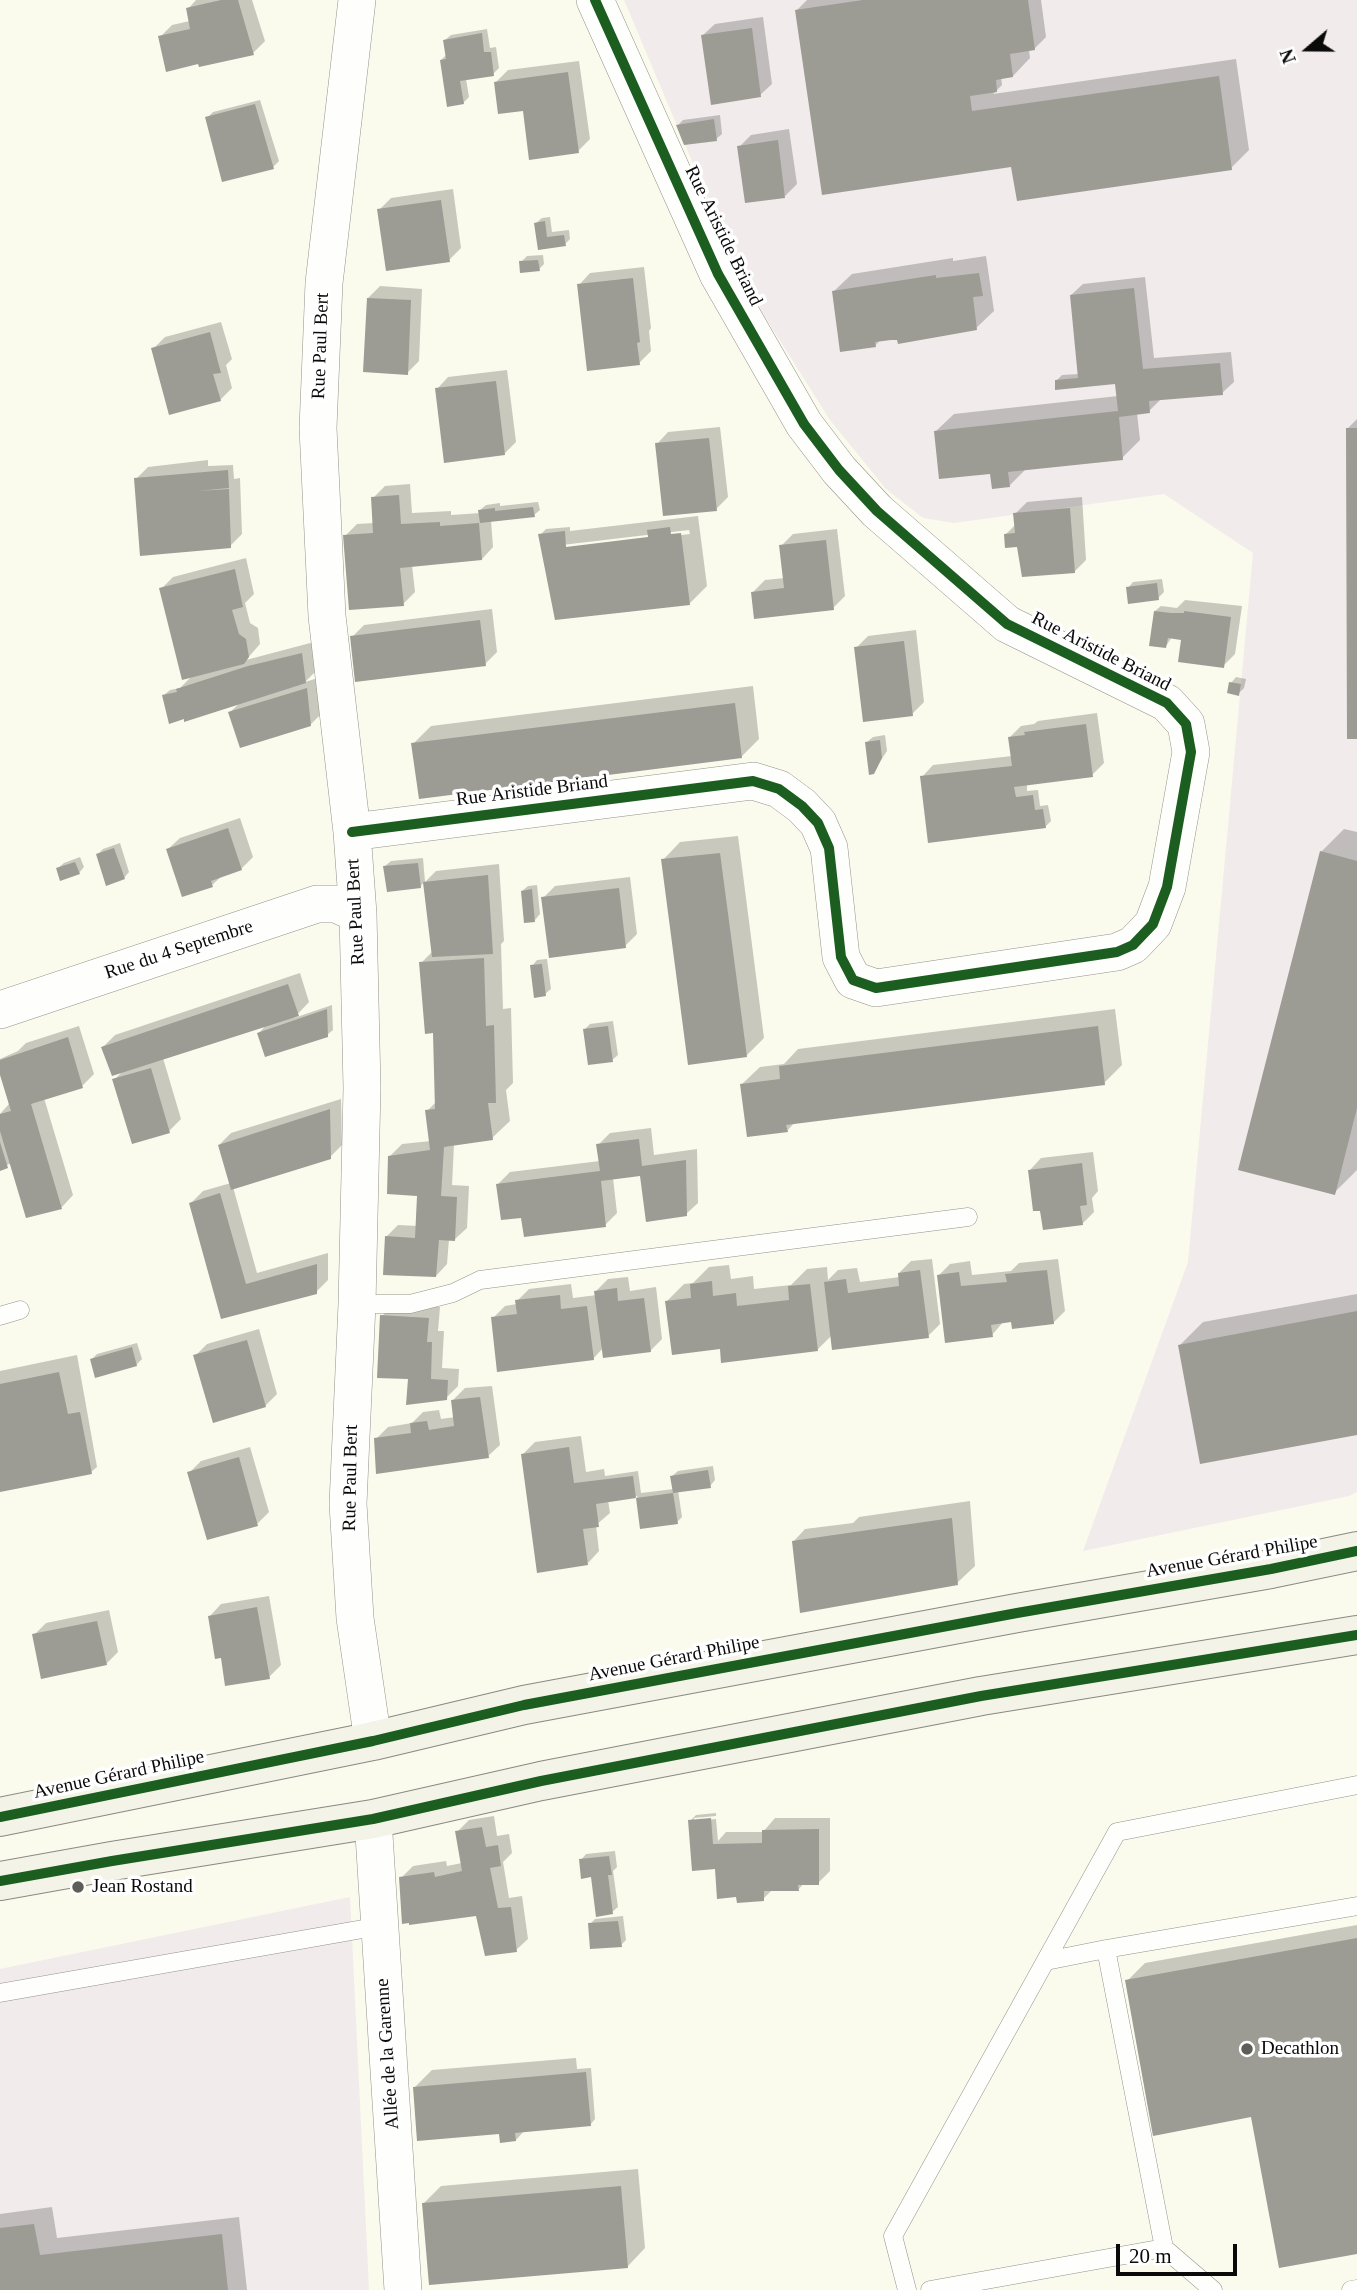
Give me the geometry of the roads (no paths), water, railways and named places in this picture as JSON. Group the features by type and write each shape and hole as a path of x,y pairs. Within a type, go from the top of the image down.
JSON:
{"main road":[{"name":"Avenue Gérard Philipe","path":"0,1817 373,1741 524,1705 1357,1551"},
{"path":"0,1881 373,1819 541,1781 981,1696 1357,1635"}],"street":[{"name":"Rue Paul Bert","path":"357,0 324,283 318,428 327,616 352,832 358,914 362,1088 357,1304 348,1504 355,1618 373,1741"},
{"name":"Rue Aristide Briand","path":"352,832 753,781 779,789 802,806 818,823 828,848 841,957 853,980 876,988 1117,952 1133,945 1153,925 1167,887 1191,752 1186,724 1167,704 1007,624 877,511 839,470 804,424 718,274 595,0"},
{"name":"Rue du 4 Septembre","path":"0,1010 317,904 336,904 358,914"},
{"name":"Allée de la Garenne","path":"373,1819 403,2290"}],"lane":[{"path":"357,1304 410,1304 453,1293 480,1280 968,1217"},
{"path":"0,1315 20,1310"},
{"path":"907,2290 893,2236 1117,1832 1357,1786"},
{"path":"1046,1961 1357,1906"},
{"path":"0,1993 380,1927"},
{"path":"1106,1949 1164,2248 1213,2290"},
{"path":"930,2290 1164,2248"},
{"path":"1352,2290 1357,2289"}],"place":[{"name":"Jean Rostand","path":"78,1887"},
{"name":"Decathlon","path":"1247,2049"}]}
